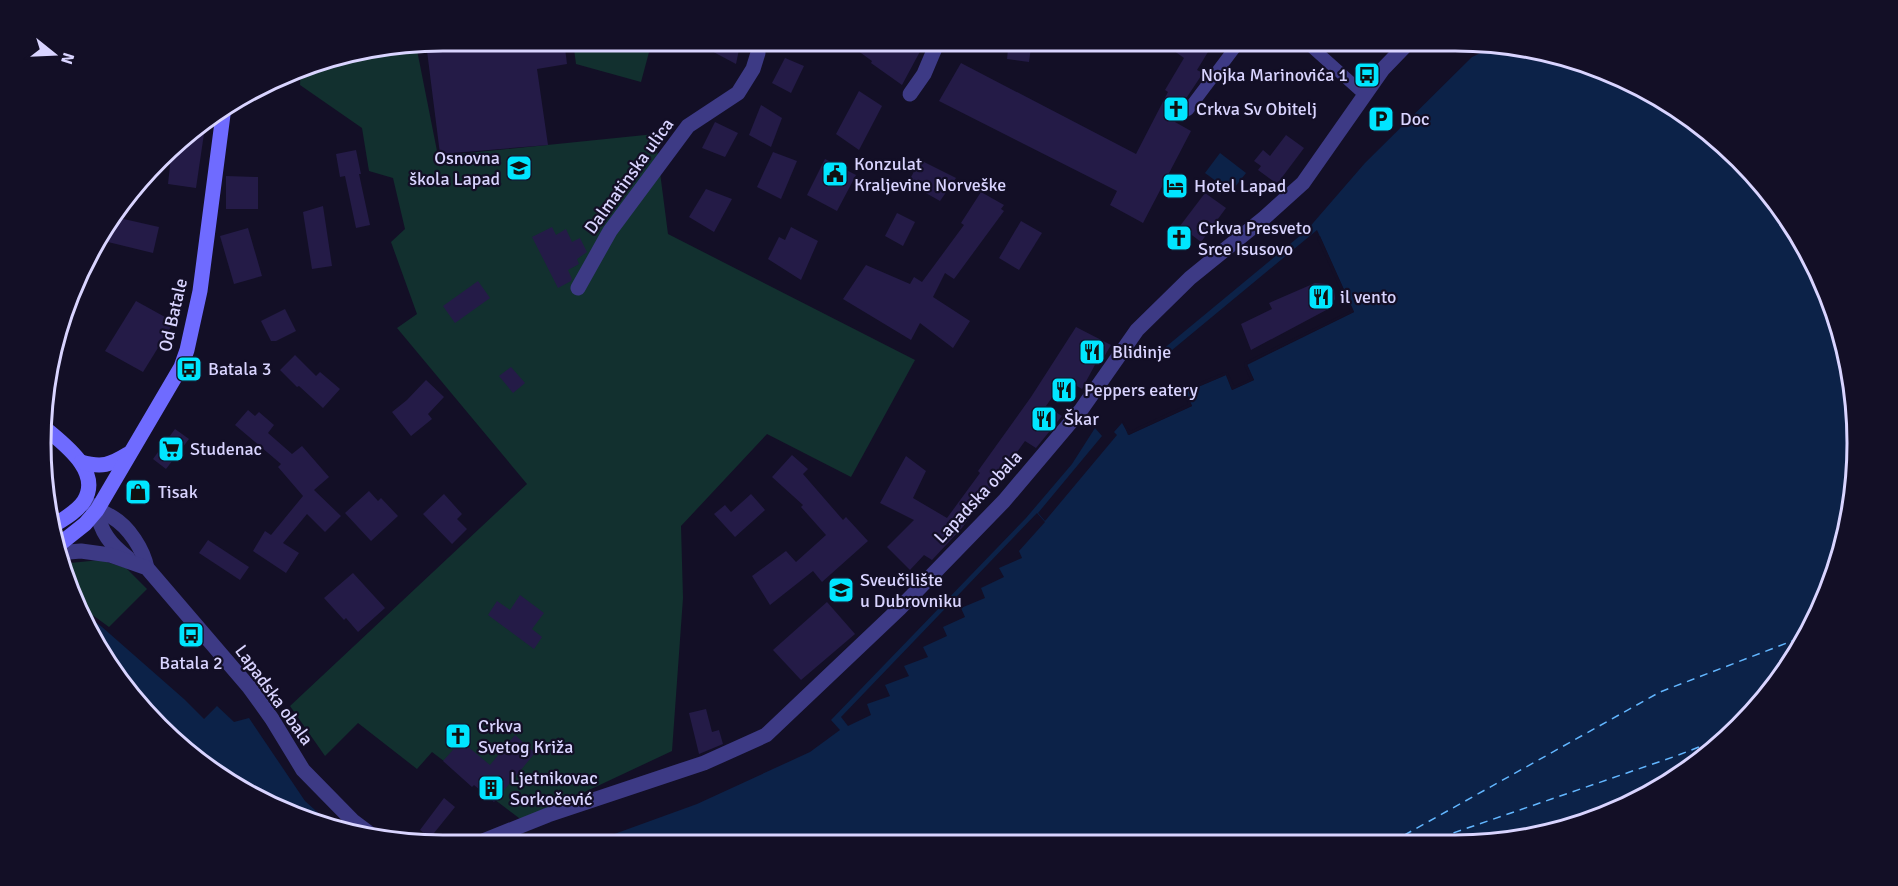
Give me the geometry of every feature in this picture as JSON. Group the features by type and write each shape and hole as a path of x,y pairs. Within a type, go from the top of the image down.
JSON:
{"main road":[{"name":"Od Batale","path":"90,505 128,454 166,394 181,367 187,350 200,291 222,119"},
{"path":"51,434 81,462 86,470 88,481 90,505 85,524 63,541"},
{"path":"81,462 96,466 105,465 128,454"},
{"path":"59,521 76,510 90,505"}],"street":[{"name":"Dalmatinska ulica","path":"578,288 610,231 688,126 738,93 753,69 758,51"},
{"path":"910,94 924,74 933,51"},
{"path":"1188,110 1232,51"},
{"path":"1317,51 1365,95"},
{"name":"Lapadska obala","path":"497,835 548,815 704,763 766,735 900,608 1004,501 1080,410 1137,330 1191,278 1282,204 1303,183 1383,69 1400,51"},
{"name":"Lapadska obala","path":"90,505 105,536 117,550 132,561"},
{"name":"Lapadska obala","path":"90,505 111,516 128,531 141,550 147,568 249,687 272,719 303,770 357,825"},
{"name":"Lapadska obala","path":"67,553 89,552 110,555 147,568"}],"green space":[{"path":"574,51 649,51 641,82 576,64"},
{"path":"417,52 438,156 655,134 668,234 915,360 851,477 767,434 681,526 683,598 672,751 523,821 432,752 417,769 358,723 325,756 290,706 527,484 397,328 417,314 391,242 405,229 393,178 369,171 362,128 300,85 300,78 342,64 392,54"},
{"path":"100,560 126,568 147,589 109,627 90,615 70,563"}],"water":[{"path":"1483,52 1506,54 1556,64 1581,72 1628,91 1694,132 1750,185 1781,225 1807,270 1826,317 1834,342 1844,392 1847,443 1844,494 1834,544 1807,616 1781,661 1750,701 1713,738 1673,769 1628,795 1556,822 1506,832 1455,835 612,835 697,804 810,752 840,730 831,720 1026,518 1072,464 1095,428 1102,436 1038,513 1045,521 1117,435 1114,432 1122,423 1129,435 1192,406 1186,392 1226,375 1232,390 1254,380 1247,365 1354,312 1317,230 1160,360 1156,355 1307,230 1365,163 1472,57"},
{"path":"1220,153 1246,173 1231,192 1205,173"},
{"path":"93,620 204,719 217,706 234,722 249,718 305,801 321,815 270,795 247,782 225,769 185,738 132,682"}],"pier":[{"path":"1320,236 1354,312 1247,364 1254,380 1232,390 1226,375 1186,392 1192,406 1128,435 1122,420 1130,431 1188,404 1183,393 1184,389 1225,372 1228,373 1234,386 1250,379 1244,365 1245,362 1350,311 1317,238"},
{"path":"1037,513 1045,522 1019,551 1022,558 999,568 1004,577 981,588 985,598 961,608 965,617 943,627 947,636 923,647 928,657 904,666 909,676 885,685 890,696 867,704 871,715 848,726 841,717"}],"building":[{"path":"565,51 567,64 537,69 548,145 440,154 427,52"},
{"path":"712,51 739,51 736,64"},
{"path":"858,51 920,51 902,85 871,63 872,61"},
{"path":"1008,51 1030,51 1029,62 1007,59"},
{"path":"1174,51 1208,52 1197,70 1203,73 1181,106 1175,122 1191,131 1143,223 1110,205 1117,191 939,101 961,63 1136,154 1168,92 1165,90 1184,58"},
{"path":"785,58 804,66 791,93 772,83"},
{"path":"859,91 882,106 859,150 836,134"},
{"path":"761,105 782,118 771,147 749,135"},
{"path":"715,122 738,133 725,157 702,148"},
{"path":"204,132 196,188 168,184 170,162"},
{"path":"1286,135 1304,148 1277,184 1258,170 1261,166 1254,161 1263,150 1270,156"},
{"path":"356,150 370,225 356,228 345,176 340,177 336,154"},
{"path":"773,152 797,161 781,199 757,187"},
{"path":"825,159 856,175 837,211 807,195"},
{"path":"920,160 956,178 940,201 908,183"},
{"path":"226,176 258,177 258,209 226,209"},
{"path":"706,189 732,199 714,232 689,217"},
{"path":"981,192 1004,205 1001,209 1004,211 954,279 945,273 933,297 970,321 953,348 920,323 911,340 843,299 866,265 910,284 914,277 922,282 964,225 961,223"},
{"path":"1205,193 1226,208 1201,242 1180,226"},
{"path":"323,206 332,266 312,269 303,212"},
{"path":"897,213 915,222 903,246 885,236"},
{"path":"122,219 159,227 153,253 108,242"},
{"path":"1021,221 1042,233 1019,270 999,258"},
{"path":"552,227 556,235 566,229 572,242 580,238 587,252 577,259 579,264 568,270 571,281 558,288 532,237"},
{"path":"791,227 818,241 801,280 768,259 779,237 785,240"},
{"path":"248,228 262,276 234,284 220,236"},
{"path":"478,281 490,298 455,323 443,306"},
{"path":"1315,283 1326,284 1334,289 1335,299 1330,308 1251,350 1241,324 1272,309 1269,303"},
{"path":"136,301 174,322 143,372 105,351"},
{"path":"285,309 296,331 276,341 271,341 261,321"},
{"path":"1076,327 1111,345 1101,362 1097,361 1082,389 1065,379 1046,406 1062,416 1036,448 1025,441 962,528 932,560 924,555 910,570 887,547 914,520 880,503 906,456 926,471 913,498 947,518 980,473 978,471 1031,397"},
{"path":"295,355 316,376 320,372 340,389 323,408 280,370"},
{"path":"511,367 525,383 513,393 499,376"},
{"path":"426,380 444,397 428,414 432,419 411,436 392,412"},
{"path":"248,410 255,416 259,412 274,425 268,433 292,454 302,446 329,477 314,490 341,516 325,532 307,514 283,543 299,553 286,573 253,551 265,531 271,535 303,496 278,467 281,464 235,425"},
{"name":"Studenac","path":"175,429 189,439 166,469 153,459"},
{"path":"792,455 808,469 803,474 843,520 846,517 868,541 822,582 813,571 770,605 752,576 786,551 796,562 826,535 801,507 803,505 772,477"},
{"path":"369,491 378,501 381,498 398,516 371,541 345,513"},
{"path":"444,494 462,514 457,519 467,529 452,544 423,514"},
{"path":"751,494 765,510 735,537 714,514 725,505 731,512"},
{"path":"208,540 249,567 240,580 199,553"},
{"path":"353,573 385,608 358,632 324,598"},
{"path":"520,595 544,613 532,629 542,637 534,649 488,615 497,601 510,610"},
{"name":"Sveučilište u Dubrovniku","path":"827,602 855,634 801,680 773,650"},
{"path":"706,709 712,732 719,730 723,744 699,754 689,713"},
{"name":"Ljetnikovac Sorkočević","path":"515,735 535,753 494,802 474,785 472,787 443,761 461,741 490,765"},
{"path":"444,798 455,807 433,835 425,834 420,830"}],"ferry route":[{"path":"1405,835 1660,692 1793,641"},
{"path":"1447,835 1705,745"}],"place":[{"name":"Nojka Marinovića 1","path":"1367,75"},
{"name":"Crkva Sv Obitelj","path":"1176,109"},
{"name":"Doc","path":"1381,119"},
{"name":"Osnovna škola Lapad","path":"519,168"},
{"name":"Konzulat Kraljevine Norveške","path":"835,174"},
{"name":"Hotel Lapad","path":"1175,186"},
{"name":"Crkva Presveto Srce Isusovo","path":"1179,238"},
{"name":"il vento","path":"1321,297"},
{"name":"Blidinje","path":"1092,352"},
{"name":"Batala 3","path":"189,369"},
{"name":"Peppers eatery","path":"1064,390"},
{"name":"Škar","path":"1044,419"},
{"name":"Studenac","path":"171,449"},
{"name":"Tisak","path":"138,492"},
{"name":"Sveučilište u Dubrovniku","path":"841,590"},
{"name":"Batala 2","path":"191,635"},
{"name":"Crkva Svetog Križa","path":"458,736"},
{"name":"Ljetnikovac Sorkočević","path":"491,788"}]}
